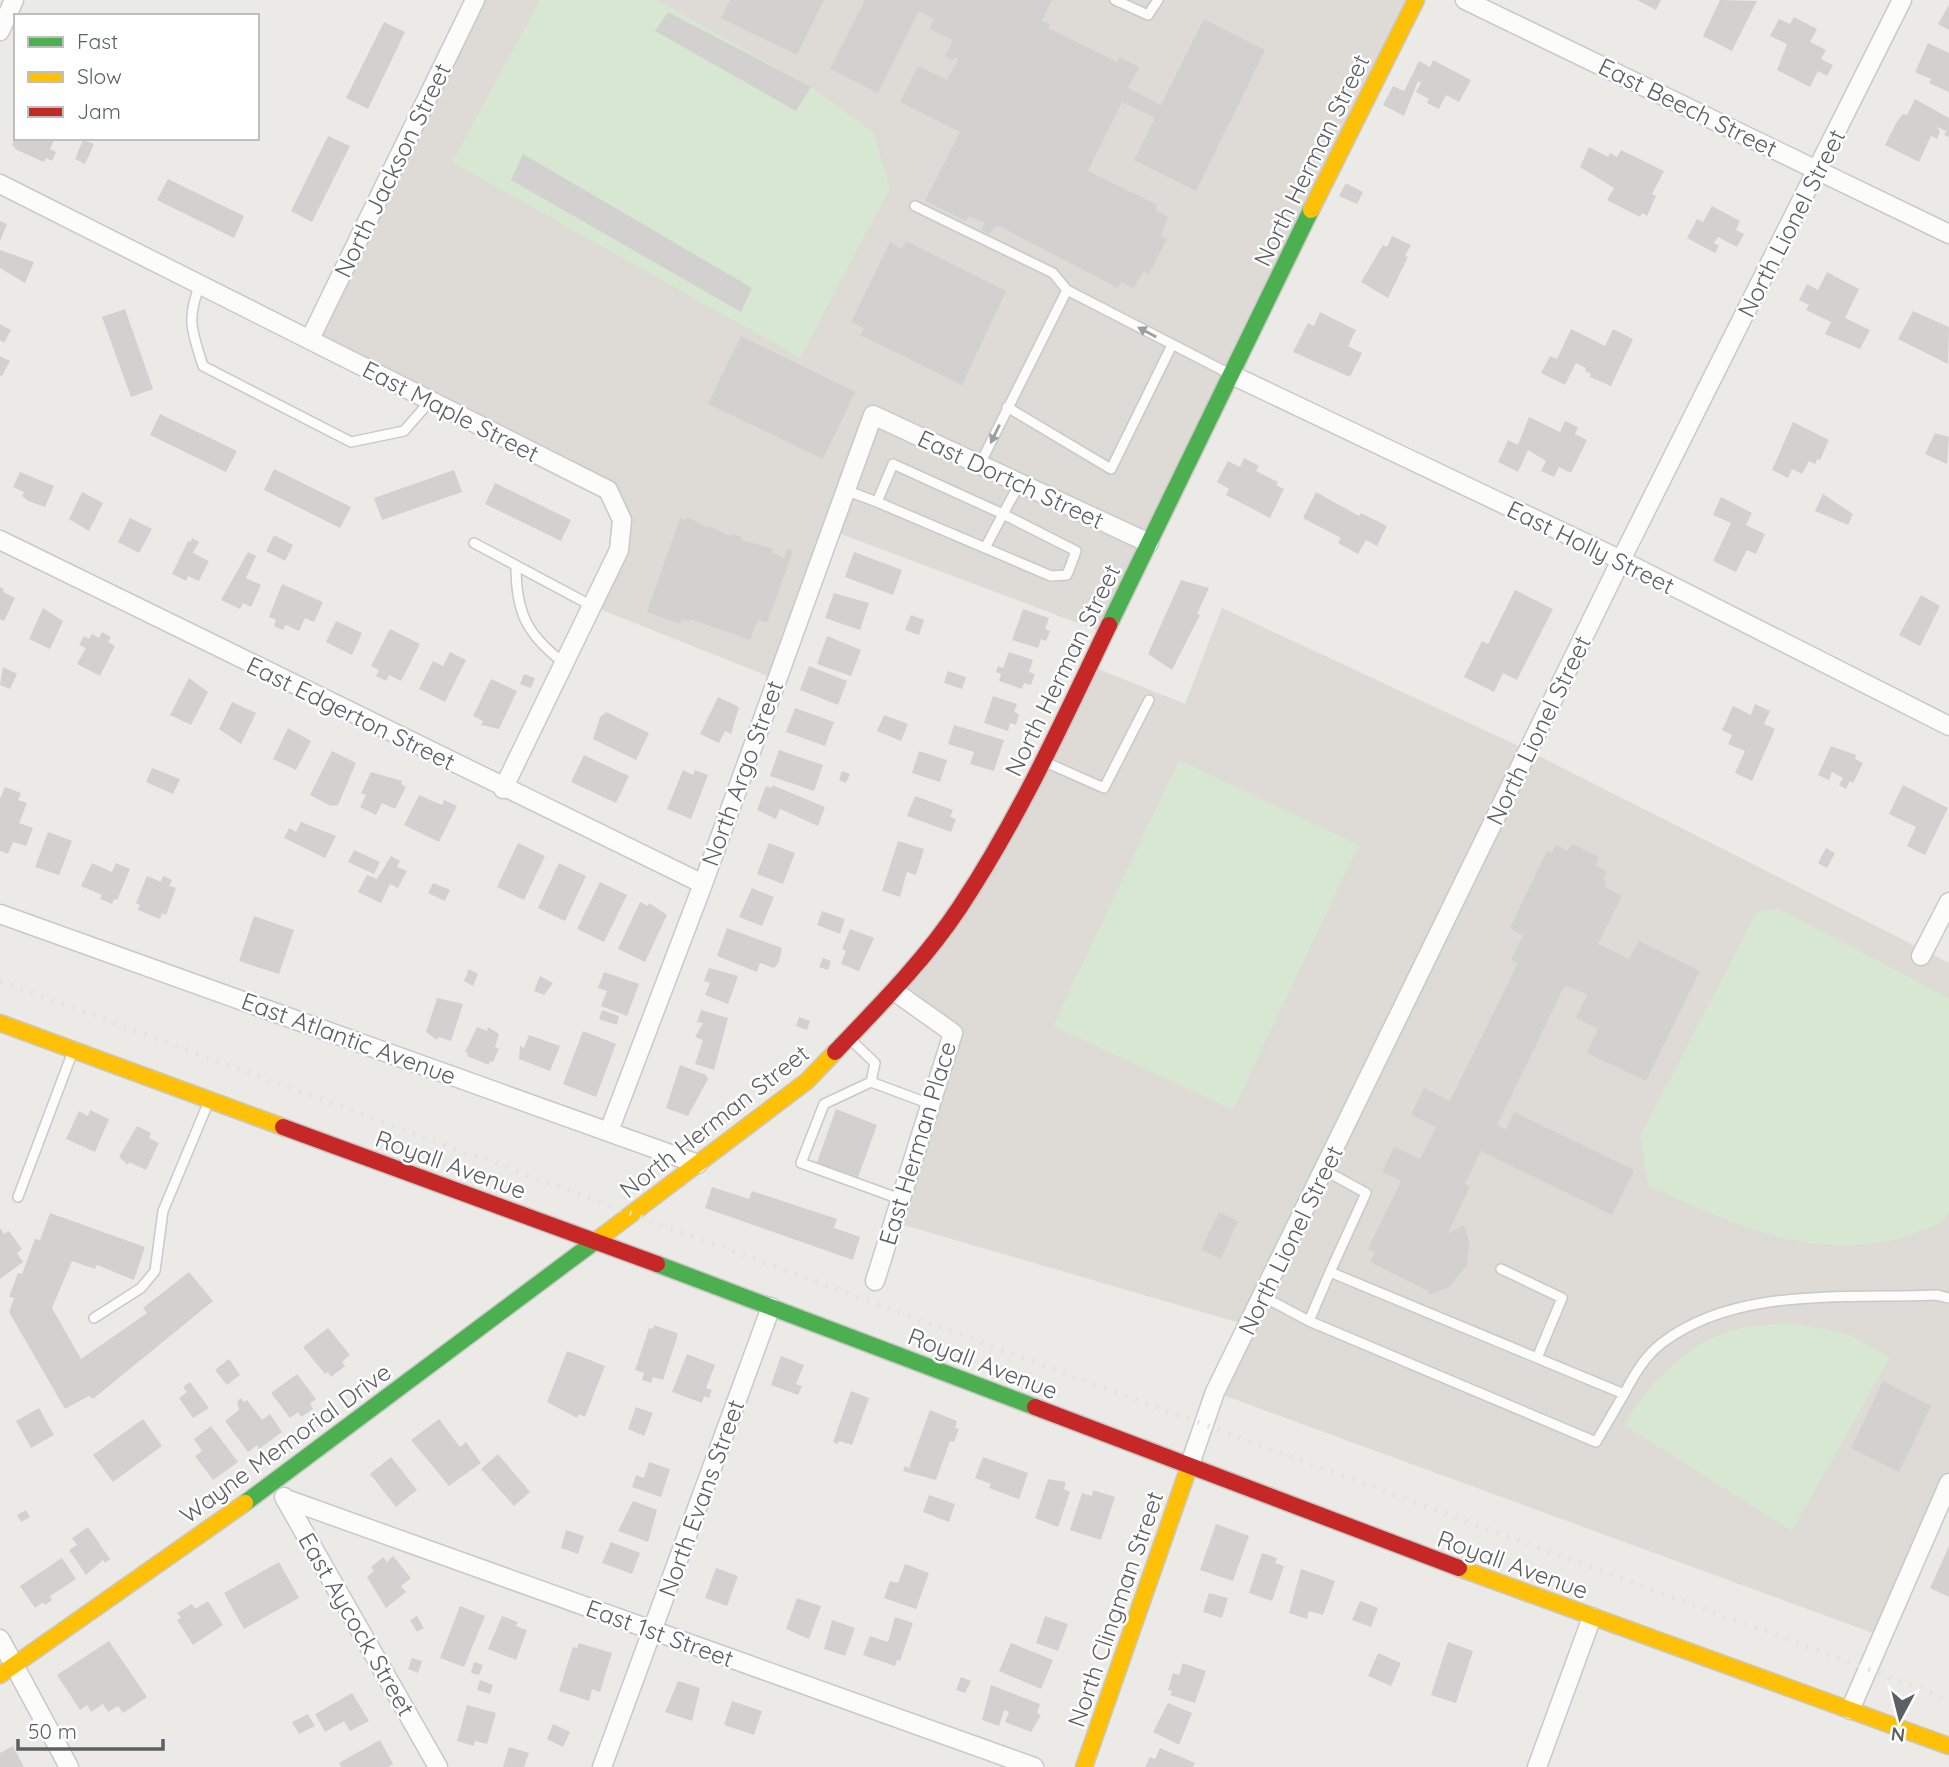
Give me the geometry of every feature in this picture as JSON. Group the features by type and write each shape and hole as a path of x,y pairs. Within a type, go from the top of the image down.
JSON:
{"street":[{"path":"0,31 14,0"},
{"name":"North Herman Street","path":"593,1241 807,1081 894,991 959,909 1021,808 1230,374 1416,0"},
{"name":"East Beech Street","path":"1465,0 1949,234"},
{"name":"North Lionel Street","path":"1189,1467 1215,1392 1621,561 1902,0"},
{"name":"North Jackson Street","path":"310,339 469,2"},
{"name":"East Maple Street","path":"0,184 608,490 622,520 619,550 503,789"},
{"name":"East Holly Street","path":"1230,374 1621,561 1949,726"},
{"name":"East Dortch Street","path":"873,415 1149,543"},
{"name":"North Argo Street","path":"609,1131 703,884 873,415"},
{"name":"East Edgerton Street","path":"0,540 503,789 703,884"},
{"path":"1922,957 1949,902"},
{"name":"East Atlantic Avenue","path":"0,914 698,1164"},
{"name":"East Herman Place","path":"875,1281 953,1032 894,991"},
{"name":"Royall Avenue","path":"0,1023 771,1307 1592,1617 1949,1746"},
{"name":"Wayne Memorial Drive","path":"8,1671 270,1486 593,1241"},
{"name":"North Evans Street","path":"602,1767 771,1307"},
{"name":"North Clingman Street","path":"1084,1767 1189,1467"},
{"path":"1850,1710 1949,1483"},
{"name":"East Aycock Street","path":"270,1486 286,1499 438,1767"},
{"name":"East 1st Street","path":"286,1499 1034,1767"},
{"path":"1537,1767 1592,1617"},
{"path":"0,1639 8,1671 69,1767"}],"lane":[{"path":"1115,0 1148,15 1158,0"},
{"path":"915,206 1053,273 1067,290 1230,374"},
{"path":"200,284 191,306 189,324 203,366 351,442 404,431 431,400"},
{"path":"980,464 1067,290"},
{"path":"1007,407 1111,469 1172,345"},
{"path":"845,490 1051,576 1067,575 1076,551 893,464 877,502"},
{"path":"985,548 1020,483"},
{"path":"474,543 592,606"},
{"path":"516,566 516,592 526,624 541,646 564,663"},
{"path":"1044,761 1104,788 1149,700"},
{"path":"849,1038 875,1063 871,1082"},
{"path":"18,1197 74,1049"},
{"path":"900,1199 801,1163 824,1104 871,1082 930,1104"},
{"path":"94,1318 141,1288 155,1271 163,1211 210,1100"},
{"path":"1309,1321 1366,1193 1324,1170"},
{"path":"1500,1269 1562,1298 1537,1358"},
{"path":"1330,1272 1624,1394"},
{"path":"1262,1296 1309,1321 1596,1442 1637,1368 1661,1344 1700,1320 1753,1306 1819,1297 1936,1295 1949,1298"}],"shaded area":[{"path":"475,0 1416,0 1107,634 830,530 770,677 592,606 619,550 608,490 310,339"},
{"path":"1222,608 1529,751 1949,963 1949,1491 1881,1636 1215,1392 1247,1325 893,1222 953,1033 894,991 959,909 1091,666 1185,704"}],"green space":[{"path":"540,0 657,0 811,87 873,132 890,188 800,358 452,162"},
{"path":"1179,760 1359,845 1233,1110 1053,1026"},
{"path":"1778,908 1949,998 1949,1210 1943,1222 1883,1242 1820,1244 1761,1232 1648,1186 1640,1136 1757,912"},
{"path":"1792,1323 1848,1334 1890,1357 1792,1531 1624,1425 1658,1379 1686,1354 1702,1344 1737,1329"}],"building":[{"path":"730,0 824,0 797,55 721,18"},
{"path":"865,0 1052,0 1042,21 1050,24 1048,28 1117,62 1119,57 1139,67 1128,88 1161,105 1204,19 1265,50 1196,191 1134,160 1155,118 1122,102 1088,171 1158,205 1155,210 1168,217 1161,236 1167,239 1149,274 1144,271 1133,288 1121,282 1118,288 997,225 989,234 981,230 985,223 969,216 966,221 925,201 960,132 900,102 918,66 947,80 958,59 955,57 953,61 945,56 953,40 929,29 934,19 919,11 878,93 830,69"},
{"path":"1637,0 1661,0 1656,10"},
{"path":"1720,0 1757,1 1732,51 1703,36"},
{"path":"1949,5 1949,30 1938,24"},
{"path":"668,12 811,87 796,111 655,31"},
{"path":"1794,17 1817,29 1810,42 1826,50 1821,59 1833,65 1827,76 1818,71 1810,87 1777,70 1787,44 1770,36 1779,19 1790,24"},
{"path":"384,22 405,32 368,109 346,98"},
{"path":"1928,43 1949,53 1949,92 1929,83 1931,79 1915,72"},
{"path":"1433,60 1471,80 1459,102 1446,95 1439,109 1427,103 1429,99 1416,92 1421,83 1418,81 1404,116 1383,105 1393,86 1404,91 1419,61 1430,67"},
{"path":"1915,99 1949,118 1949,137 1944,135 1946,131 1937,127 1940,132 1937,139 1931,136 1919,162 1885,145 1896,123 1903,114 1907,115"},
{"path":"328,136 350,146 312,222 291,211"},
{"path":"14,140 54,140 50,149 56,152 52,161 46,158 44,162 12,145"},
{"path":"83,140 94,144 85,164 75,159"},
{"path":"1589,147 1608,157 1610,153 1617,157 1621,150 1664,171 1652,194 1656,196 1647,216 1642,213 1640,217 1607,200 1614,188 1580,167"},
{"path":"523,154 752,288 741,312 511,180"},
{"path":"168,179 244,216 234,238 157,200"},
{"path":"1346,183 1363,192 1357,204 1339,196"},
{"path":"1712,206 1740,221 1736,230 1744,234 1737,247 1718,237 1714,243 1719,246 1715,253 1687,238 1697,219 1703,222"},
{"path":"0,221 7,224 0,241"},
{"path":"1392,236 1411,245 1388,298 1361,282 1383,245 1387,247"},
{"path":"906,241 1006,291 962,385 860,335 864,328 851,322 890,242 902,249"},
{"path":"0,250 34,262 25,283 0,268"},
{"path":"1827,272 1859,289 1845,318 1870,330 1860,349 1825,334 1831,322 1806,310 1809,305 1799,300 1807,284 1818,290"},
{"path":"125,309 153,389 131,397 102,317"},
{"path":"1913,311 1949,327 1948,364 1898,339"},
{"path":"1320,312 1356,330 1348,346 1362,353 1350,377 1293,352 1308,323 1314,326"},
{"path":"0,324 11,330 4,343 0,340"},
{"path":"1571,329 1605,346 1613,329 1633,339 1611,386 1590,377 1591,374 1585,371 1586,368 1576,363 1565,385 1541,373 1550,356 1557,359"},
{"path":"741,336 855,392 823,459 708,404"},
{"path":"0,356 10,361 2,376 0,375"},
{"path":"160,414 237,451 226,472 150,435"},
{"path":"1529,417 1560,432 1565,421 1578,427 1575,434 1587,440 1571,473 1559,467 1554,477 1541,471 1546,461 1528,450 1518,472 1498,462 1508,440 1518,445"},
{"path":"1793,422 1829,440 1820,460 1817,459 1815,464 1809,461 1802,474 1792,469 1788,478 1772,470"},
{"path":"1935,433 1949,437 1947,464 1925,454"},
{"path":"1244,458 1259,466 1256,471 1278,482 1276,485 1284,489 1270,518 1226,495 1229,489 1217,482 1228,461 1240,467"},
{"path":"274,469 351,507 340,528 264,490"},
{"path":"454,470 462,492 382,520 374,498"},
{"path":"20,472 54,486 45,507 28,501 22,496 24,492 13,487"},
{"path":"495,483 571,520 561,541 485,504"},
{"path":"82,492 103,503 89,531 69,519"},
{"path":"1316,492 1359,516 1361,513 1387,526 1377,546 1366,540 1358,554 1338,543 1341,538 1303,518"},
{"path":"1823,494 1853,514 1848,525 1815,511"},
{"path":"1721,497 1752,513 1746,525 1765,534 1756,554 1747,550 1736,572 1713,561 1731,523 1713,515"},
{"path":"687,517 708,528 709,526 730,536 742,537 741,540 774,549 772,552 784,559 787,549 793,551 767,623 758,620 750,640 690,619 689,622 682,619 680,624 647,612 680,518 686,520"},
{"path":"130,518 152,529 139,553 118,542"},
{"path":"274,535 293,545 285,561 266,551"},
{"path":"192,538 199,542 193,553 209,561 199,581 188,576 186,581 172,574"},
{"path":"248,552 256,556 246,578 261,585 251,607 243,603 240,609 221,600"},
{"path":"854,552 902,570 893,595 845,577"},
{"path":"1181,580 1209,588 1197,614 1200,615 1172,670 1148,654"},
{"path":"282,584 323,602 314,622 305,618 299,631 286,625 283,630 274,626 276,620 269,617"},
{"path":"0,587 4,589 3,592 15,598 4,621 0,619"},
{"path":"1515,590 1553,609 1517,680 1503,673 1494,692 1464,677 1482,641 1488,644"},
{"path":"834,593 869,603 860,630 825,618"},
{"path":"1921,595 1940,606 1920,646 1899,635"},
{"path":"43,608 63,621 50,649 29,639"},
{"path":"1023,609 1049,618 1045,629 1050,631 1046,641 1041,639 1038,648 1012,640"},
{"path":"911,615 924,620 919,635 905,630"},
{"path":"336,621 362,633 352,655 326,642"},
{"path":"390,629 420,644 401,681 389,675 386,681 376,676 379,670 371,666"},
{"path":"102,632 111,637 108,642 115,646 100,676 77,664 86,648 79,645 84,636 89,639 92,634 99,638"},
{"path":"827,636 861,650 851,676 817,664"},
{"path":"450,652 466,660 445,702 419,689 433,661 443,666"},
{"path":"1009,652 1033,660 1029,672 1035,674 1031,685 1024,683 1022,689 999,681 1001,674 996,672 998,666 1003,668"},
{"path":"809,666 847,681 838,705 800,690"},
{"path":"3,667 17,674 10,689 0,685"},
{"path":"948,671 966,677 962,689 944,683"},
{"path":"524,674 535,678 531,688 520,684"},
{"path":"189,678 208,692 191,725 170,715"},
{"path":"491,679 517,691 499,729 481,725 483,721 473,716"},
{"path":"993,696 1017,704 1014,712 1019,714 1016,725 1010,723 1008,731 984,723"},
{"path":"718,697 739,707 731,734 725,731 719,743 700,734"},
{"path":"232,702 256,713 241,744 219,729"},
{"path":"1755,704 1770,711 1764,724 1775,729 1752,781 1735,773 1745,751 1728,744 1732,735 1722,730 1733,706 1751,715"},
{"path":"795,708 834,722 825,746 786,732"},
{"path":"606,712 649,733 636,760 593,739 600,717"},
{"path":"884,715 908,724 901,741 877,731"},
{"path":"954,725 1004,740 994,771 970,764 974,752 948,744"},
{"path":"288,728 311,741 296,770 273,759"},
{"path":"1831,746 1856,755 1855,759 1863,763 1853,783 1850,781 1846,789 1839,785 1843,778 1832,772 1829,780 1818,775"},
{"path":"779,750 823,765 814,791 770,776"},
{"path":"332,751 356,763 338,805 331,806 310,795"},
{"path":"919,751 947,760 940,782 912,773"},
{"path":"584,755 629,776 616,803 571,782"},
{"path":"152,768 180,779 173,794 146,782"},
{"path":"683,770 693,775 695,770 708,775 691,819 667,809"},
{"path":"842,771 850,774 846,783 839,780"},
{"path":"371,772 402,781 401,784 406,787 395,809 382,803 376,815 360,807 366,795 361,793"},
{"path":"772,785 825,807 818,826 780,809 776,819 757,810 766,786 772,788"},
{"path":"1903,785 1948,808 1925,855 1907,846 1916,827 1889,814"},
{"path":"5,787 21,793 18,800 27,803 19,823 33,828 26,846 13,842 8,854 0,851 0,799"},
{"path":"419,795 442,805 444,800 457,806 439,842 404,825"},
{"path":"915,796 953,810 950,817 956,819 951,832 907,816"},
{"path":"301,822 336,836 325,858 284,838 289,828 296,832"},
{"path":"48,832 72,841 59,875 35,867"},
{"path":"898,841 924,849 916,875 907,872 900,897 882,891"},
{"path":"518,843 545,856 524,900 497,887"},
{"path":"769,843 795,853 783,884 757,874"},
{"path":"1572,844 1599,857 1595,865 1607,871 1603,880 1607,882 1605,887 1622,896 1598,944 1629,959 1639,941 1700,971 1646,1081 1587,1053 1598,1029 1576,1018 1587,995 1565,985 1497,1125 1506,1129 1514,1112 1634,1170 1612,1215 1481,1151 1465,1184 1470,1186 1448,1233 1464,1225 1469,1242 1467,1265 1449,1287 1429,1295 1428,1291 1370,1262 1375,1253 1368,1249 1401,1181 1382,1172 1394,1147 1420,1159 1436,1127 1411,1115 1424,1088 1450,1101 1518,963 1511,960 1523,935 1510,928 1547,851 1552,853 1556,845 1568,851"},
{"path":"1826,848 1835,853 1827,868 1818,863"},
{"path":"354,850 380,862 374,874 348,862"},
{"path":"391,856 400,861 397,867 407,871 398,888 390,884 381,903 358,892 367,875 377,879"},
{"path":"92,863 112,872 116,863 130,869 117,900 114,899 112,904 100,899 102,895 81,886"},
{"path":"559,863 586,876 565,921 538,908"},
{"path":"147,876 161,882 163,876 172,880 169,886 176,888 166,915 162,913 160,919 138,910 140,905 136,903"},
{"path":"600,882 627,895 604,942 577,929"},
{"path":"433,883 450,890 445,901 428,893"},
{"path":"752,888 774,897 762,926 739,917"},
{"path":"640,902 648,906 649,903 667,915 645,962 618,949"},
{"path":"822,911 845,919 840,934 817,925"},
{"path":"254,916 294,930 279,974 239,961"},
{"path":"727,928 782,948 779,962 774,968 760,963 757,972 717,956"},
{"path":"850,929 874,938 859,971 841,964 846,951 842,949"},
{"path":"823,958 831,961 828,970 819,967"},
{"path":"709,968 738,976 728,1004 705,995 710,983 704,981"},
{"path":"469,969 478,974 473,986 464,981"},
{"path":"604,972 639,984 627,1016 601,1006 607,991 598,988"},
{"path":"540,976 553,983 544,995 534,991"},
{"path":"437,998 463,1004 451,1041 439,1037 437,1040 426,1032"},
{"path":"602,1010 619,1016 617,1025 599,1019"},
{"path":"701,1010 728,1018 714,1070 695,1064 703,1040 695,1037 703,1023 697,1022"},
{"path":"799,1017 810,1021 807,1030 796,1026"},
{"path":"477,1027 487,1031 488,1027 499,1034 495,1047 499,1049 489,1065 467,1056 468,1053 465,1052"},
{"path":"583,1031 616,1044 596,1097 563,1084"},
{"path":"529,1035 560,1046 550,1071 519,1059 520,1046 524,1048"},
{"path":"680,1065 706,1075 708,1079 688,1116 666,1108"},
{"path":"836,1109 877,1125 857,1180 816,1165"},
{"path":"90,1110 109,1119 95,1152 66,1139 79,1111 88,1116"},
{"path":"137,1126 151,1133 149,1138 159,1143 146,1170 129,1162 128,1165 119,1157"},
{"path":"712,1187 749,1199 752,1191 837,1219 834,1228 860,1237 853,1260 705,1208"},
{"path":"1219,1212 1238,1221 1221,1259 1201,1250"},
{"path":"50,1213 145,1247 134,1280 97,1265 95,1269 72,1261 52,1308 81,1359 147,1313 143,1308 189,1272 213,1301 93,1399 89,1396 65,1409 9,1312 14,1298 9,1297 18,1273 22,1274 35,1239 40,1240"},
{"path":"0,1228 4,1234 9,1231 22,1249 17,1253 23,1262 0,1279"},
{"path":"654,1325 677,1333 677,1338 663,1380 653,1377 651,1383 642,1380 644,1373 635,1370 649,1328 653,1329"},
{"path":"328,1328 350,1355 342,1362 345,1366 331,1377 328,1372 325,1374 303,1347"},
{"path":"567,1351 605,1366 585,1417 579,1414 577,1418 547,1402"},
{"path":"687,1354 715,1365 706,1388 712,1390 709,1398 704,1396 702,1403 672,1392"},
{"path":"781,1356 804,1365 796,1384 802,1386 798,1395 771,1385"},
{"path":"229,1359 240,1375 227,1385 215,1370"},
{"path":"297,1374 316,1399 310,1404 313,1409 301,1417 298,1412 290,1418 271,1393"},
{"path":"1883,1381 1931,1406 1899,1472 1851,1448"},
{"path":"190,1382 209,1408 193,1418 179,1398 187,1392 183,1387"},
{"path":"851,1391 869,1398 852,1445 839,1441 838,1444 833,1442"},
{"path":"241,1398 244,1402 247,1400 262,1420 270,1414 282,1432 259,1449 257,1445 248,1452 225,1421 239,1410 237,1402"},
{"path":"636,1407 653,1413 644,1436 628,1429"},
{"path":"39,1408 54,1435 31,1448 16,1421"},
{"path":"930,1410 957,1421 955,1428 959,1429 954,1442 950,1441 936,1480 903,1471 905,1466 909,1468"},
{"path":"143,1419 162,1446 113,1482 93,1455"},
{"path":"439,1419 460,1447 466,1442 481,1463 449,1486 411,1440"},
{"path":"211,1426 238,1462 213,1480 195,1456 202,1451 194,1439"},
{"path":"498,1454 530,1492 514,1506 481,1469"},
{"path":"391,1457 417,1490 396,1507 370,1474"},
{"path":"983,1457 1028,1473 1019,1499 989,1488 991,1484 975,1478"},
{"path":"649,1462 670,1469 661,1497 632,1487 636,1475 644,1478"},
{"path":"1048,1479 1066,1482 1064,1489 1070,1492 1058,1527 1035,1518"},
{"path":"1093,1490 1115,1497 1101,1540 1070,1530 1082,1493 1092,1496"},
{"path":"929,1495 955,1504 949,1522 923,1512"},
{"path":"633,1501 657,1510 648,1542 618,1531"},
{"path":"26,1510 30,1517 21,1522 17,1515"},
{"path":"1216,1524 1249,1536 1233,1581 1200,1570"},
{"path":"88,1527 110,1559 105,1563 103,1560 86,1575 69,1550 77,1545 72,1538"},
{"path":"566,1530 584,1536 578,1554 561,1548"},
{"path":"611,1542 640,1553 632,1574 602,1563"},
{"path":"1949,1546 1949,1597 1930,1588"},
{"path":"1262,1553 1277,1558 1275,1563 1284,1566 1272,1601 1249,1593"},
{"path":"393,1556 411,1578 401,1586 406,1592 386,1608 367,1577 374,1571 371,1567 383,1557 387,1562"},
{"path":"62,1558 76,1579 50,1596 52,1600 45,1605 43,1602 35,1608 20,1586"},
{"path":"279,1562 299,1598 244,1629 224,1593"},
{"path":"905,1564 929,1573 916,1609 884,1598 890,1581 898,1583"},
{"path":"716,1568 738,1576 727,1606 705,1598"},
{"path":"1301,1569 1335,1581 1323,1615 1309,1611 1307,1619 1289,1613"},
{"path":"1209,1593 1228,1598 1222,1618 1203,1612"},
{"path":"797,1598 821,1606 809,1639 786,1629"},
{"path":"208,1601 223,1625 193,1645 177,1620 181,1618 177,1613 192,1604 195,1609"},
{"path":"1360,1601 1378,1608 1371,1627 1352,1620"},
{"path":"460,1606 485,1616 464,1667 440,1658"},
{"path":"417,1616 424,1628 417,1632 410,1620"},
{"path":"502,1616 518,1622 516,1626 527,1630 516,1660 488,1649"},
{"path":"1045,1616 1068,1624 1058,1651 1036,1643"},
{"path":"895,1617 913,1623 900,1661 897,1660 895,1666 863,1655 870,1636 888,1642"},
{"path":"832,1620 855,1628 845,1656 824,1649"},
{"path":"109,1641 147,1697 123,1713 118,1706 108,1712 103,1704 91,1712 87,1705 80,1710 57,1675"},
{"path":"1448,1642 1473,1651 1456,1703 1431,1695"},
{"path":"579,1643 612,1653 600,1692 592,1689 589,1701 559,1691 573,1647 577,1648"},
{"path":"1011,1643 1053,1660 1041,1689 999,1671"},
{"path":"1378,1653 1401,1663 1391,1686 1368,1676"},
{"path":"412,1658 422,1661 418,1673 408,1669"},
{"path":"474,1662 483,1665 479,1675 471,1673"},
{"path":"1183,1663 1206,1671 1195,1703 1170,1695 1172,1691 1168,1690 1173,1673 1179,1675"},
{"path":"961,1677 971,1681 965,1693 956,1690"},
{"path":"480,1680 493,1685 490,1694 477,1690"},
{"path":"678,1681 700,1688 692,1721 665,1712"},
{"path":"991,1685 1040,1704 1037,1713 1041,1715 1031,1732 1005,1722 1009,1712 1004,1710 999,1726 982,1720"},
{"path":"352,1693 369,1721 350,1731 344,1721 325,1732 315,1714"},
{"path":"732,1701 762,1711 754,1735 724,1725"},
{"path":"1168,1703 1192,1713 1179,1745 1153,1732"},
{"path":"467,1705 496,1713 487,1744 475,1741 474,1746 457,1741"},
{"path":"308,1714 315,1726 299,1734 292,1722"},
{"path":"553,1724 570,1732 563,1747 547,1739"},
{"path":"380,1740 393,1764 388,1767 341,1767 339,1763"},
{"path":"13,1746 24,1767 0,1767 0,1753"},
{"path":"509,1747 529,1753 524,1767 503,1767"},
{"path":"1160,1748 1195,1763 1193,1767 1145,1767 1150,1757 1155,1759"}],"railway":[{"path":"0,981 1949,1699"}],"traffic: fast":[{"path":"1109,625 1311,210"},
{"path":"245,1503 597,1240"},
{"path":"657,1264 1035,1407"}],"traffic: slow":[{"path":"1311,210 1416,0"},
{"path":"0,1023 283,1127"},
{"path":"597,1240 807,1081 835,1052"},
{"path":"1084,1767 1189,1467"},
{"path":"0,1675 245,1503"},
{"path":"1459,1568 1949,1746"}],"traffic: jam":[{"path":"835,1052 917,964 960,907 1021,804 1109,625"},
{"path":"283,1127 657,1264"},
{"path":"1035,1407 1459,1568"}]}
